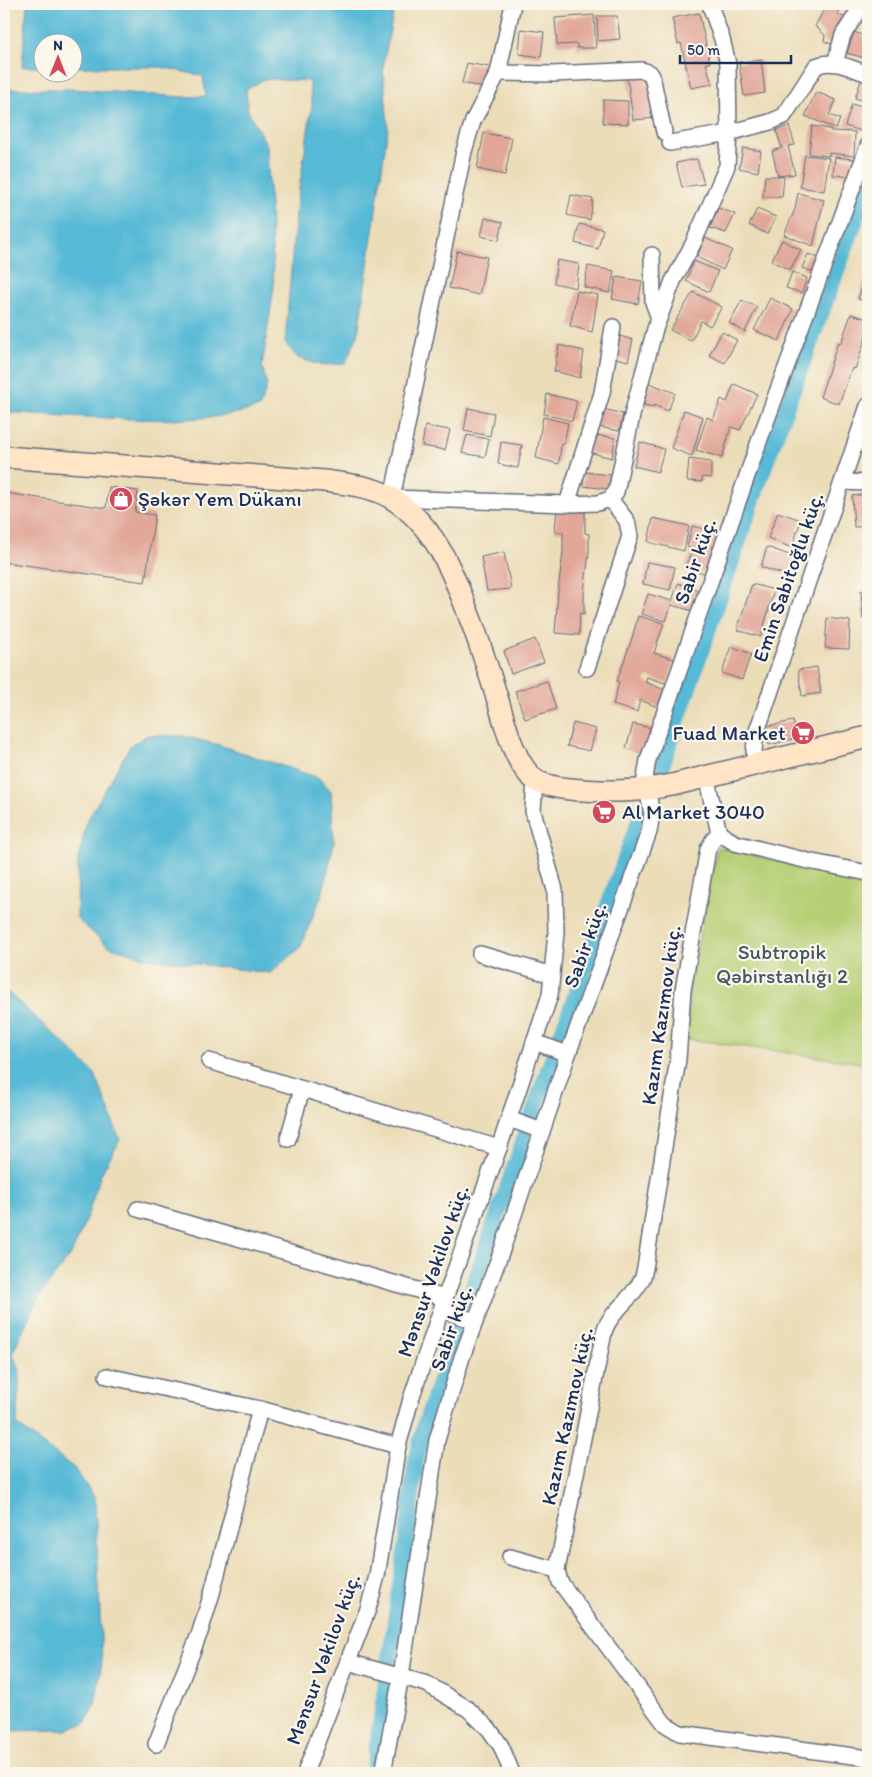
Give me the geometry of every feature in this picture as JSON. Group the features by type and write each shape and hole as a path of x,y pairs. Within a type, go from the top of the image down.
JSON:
{"street":[{"path":"392,498 464,151 473,121 498,73 513,4"},
{"path":"835,63 843,35 863,4"},
{"path":"4,456 324,481 356,486 392,498 567,504 598,503 610,499 616,492 632,410 659,318 673,281 694,244 727,166 729,133 728,64 722,39 711,8"},
{"path":"498,73 552,74 642,70 650,72 667,138 729,133 770,122 784,116 816,66 823,63 835,63 868,74"},
{"name":"Sabir küç.","path":"383,1773 401,1676 437,1440 462,1357 503,1247 568,1054 649,832 652,814 645,771 648,760 762,433 868,146"},
{"path":"652,255 653,302 659,318"},
{"path":"567,504 602,393 613,327"},
{"name":"Emin Sabitoğlu küç.","path":"755,764 756,734 868,406"},
{"path":"843,482 868,482"},
{"path":"392,498 425,528 441,550 450,567 485,658 515,751 524,767 535,780 571,789 621,791 647,789 868,737"},
{"path":"587,668 630,536 627,521 610,499"},
{"path":"706,776 719,833 735,843 868,873"},
{"name":"Mənsur Vəkilov küç.","path":"304,1773 368,1609 377,1576 398,1446 411,1398 500,1148 550,995 556,933 555,890 533,811 535,780"},
{"name":"Kazım Kazımov küç.","path":"557,1570 606,1325 642,1279 678,1058 683,990 708,850 719,833"},
{"path":"480,954 552,976"},
{"path":"534,1042 568,1054"},
{"path":"209,1061 500,1148"},
{"path":"288,1139 302,1089"},
{"path":"509,1119 542,1132"},
{"path":"138,1209 443,1304 475,1321"},
{"path":"107,1376 260,1409 398,1446"},
{"path":"156,1744 200,1632 260,1409"},
{"path":"510,1557 557,1570 560,1582 665,1724 680,1733 868,1758"},
{"path":"348,1662 427,1684 468,1709 489,1729 501,1746 512,1773"}],"green space":[{"name":"Subtropik Qəbirstanlığı 2","path":"718,847 868,883 868,1064 687,1039 689,988"}],"water":[{"path":"27,4 395,4 383,67 388,127 358,335 345,364 320,365 298,358 285,343 296,209 312,105 309,81 264,79 246,90 248,111 267,146 274,287 262,366 267,386 260,407 227,415 177,419 127,419 4,412 4,89 72,89 184,97 206,96 203,76 161,67 82,67 82,32 32,32 32,67 22,67"},
{"path":"148,735 183,736 219,745 319,778 331,791 334,843 322,895 300,948 270,973 147,958 108,946 77,919 78,859 87,821 131,745"},
{"path":"4,989 95,1074 120,1140 101,1174 87,1217 72,1253 38,1298 12,1354 20,1370 17,1425 74,1468 95,1498 102,1661 95,1706 85,1723 67,1730 4,1731"}],"building":[{"path":"817,4 842,4 837,14 850,20 836,46 824,41 825,35 815,26 825,8"},
{"path":"699,13 710,63 706,63 712,84 691,88 681,43 678,44 672,18"},
{"path":"594,15 596,48 577,48 577,44 557,45 555,18"},
{"path":"597,16 617,16 620,39 598,41"},
{"path":"521,29 544,32 541,57 519,54"},
{"path":"854,32 868,37 868,59 847,53"},
{"path":"761,60 765,93 744,96 739,62"},
{"path":"467,63 489,67 484,88 462,83"},
{"path":"627,76 650,76 658,118 633,120"},
{"path":"862,77 868,79 868,102 855,98"},
{"path":"816,92 836,100 829,115 840,119 836,129 805,116"},
{"path":"603,100 628,101 628,124 603,123"},
{"path":"852,104 868,109 868,133 845,126"},
{"path":"789,126 795,145 788,146 795,174 778,176 772,151 782,148 776,130"},
{"path":"812,126 831,129 831,131 855,132 854,156 829,153 829,156 809,154"},
{"path":"484,133 512,138 505,175 477,169"},
{"path":"743,148 761,151 758,172 739,168"},
{"path":"805,155 829,158 824,191 800,187"},
{"path":"835,157 854,159 852,177 833,175"},
{"path":"697,159 704,184 682,187 676,163"},
{"path":"765,176 784,177 782,197 763,197"},
{"path":"798,193 824,200 813,246 784,235 795,209"},
{"path":"571,195 593,199 590,220 567,215"},
{"path":"718,208 735,214 726,233 710,228"},
{"path":"757,209 776,217 767,234 749,225"},
{"path":"485,218 503,222 499,240 481,236"},
{"path":"579,224 603,229 598,249 575,243"},
{"path":"705,238 732,250 723,270 697,257"},
{"path":"782,240 801,250 790,270 771,261"},
{"path":"457,251 487,257 479,295 449,288"},
{"path":"808,254 822,259 817,273 802,268"},
{"path":"557,260 579,264 576,288 554,283"},
{"path":"694,261 718,271 709,292 686,281"},
{"path":"588,266 614,271 610,293 584,287"},
{"path":"792,272 807,278 802,293 786,288"},
{"path":"616,277 642,281 638,304 612,299"},
{"path":"864,280 868,281 868,302 858,299"},
{"path":"577,291 598,295 592,332 570,326"},
{"path":"693,292 722,307 710,326 701,321 691,341 670,330"},
{"path":"770,298 793,309 779,341 754,330"},
{"path":"742,300 757,307 745,332 729,323"},
{"path":"851,314 868,319 868,331 855,369 852,368 839,404 820,397 838,342 841,343"},
{"path":"722,332 737,340 725,363 709,355"},
{"path":"614,334 633,340 628,361 612,357"},
{"path":"559,345 584,351 580,378 554,371"},
{"path":"649,383 675,393 668,411 654,405 654,407 644,405"},
{"path":"734,384 757,394 740,430 731,427 722,458 696,450 707,417 713,420 721,399 727,402"},
{"path":"547,394 577,401 572,421 544,414"},
{"path":"468,408 494,413 490,436 464,431"},
{"path":"600,408 623,414 619,431 595,426"},
{"path":"684,410 703,417 692,456 671,448"},
{"path":"543,417 568,423 564,444 561,444 559,464 536,458"},
{"path":"425,426 450,430 445,450 422,446"},
{"path":"589,434 615,438 612,458 588,452"},
{"path":"467,435 489,439 485,457 462,453"},
{"path":"501,442 522,445 518,468 498,464"},
{"path":"640,442 664,449 658,472 634,466"},
{"path":"689,459 711,462 711,478 702,477 702,482 687,481"},
{"path":"584,472 611,475 608,489 583,486"},
{"path":"109,487 138,491 135,512 155,515 145,582 4,562 5,493 106,508"},
{"path":"868,494 868,526 854,527 852,496"},
{"path":"557,506 585,508 585,533 589,534 589,552 584,593 584,614 580,613 579,635 555,633 563,552 563,532 555,532"},
{"path":"778,512 801,520 792,548 768,538"},
{"path":"653,518 689,526 684,551 648,542"},
{"path":"692,526 721,533 718,547 713,546 706,574 685,566 693,549 687,547"},
{"path":"767,547 795,557 789,576 761,567"},
{"path":"504,552 511,589 487,591 481,557"},
{"path":"647,562 675,567 670,590 643,584"},
{"path":"678,583 704,592 697,612 671,605 666,621 641,614 648,594 672,601"},
{"path":"752,584 774,590 761,637 737,630"},
{"path":"868,590 868,619 863,619 861,591"},
{"path":"638,616 664,623 654,653 674,659 668,684 647,677 645,682 670,692 663,709 640,700 637,712 613,705 619,682 617,681"},
{"path":"827,618 850,621 849,649 825,648"},
{"path":"535,639 544,662 511,674 504,651"},
{"path":"731,646 751,654 742,680 722,673"},
{"path":"817,667 821,693 802,696 798,670"},
{"path":"547,681 556,709 525,719 515,691"},
{"path":"793,721 798,738 769,745 763,727"},
{"path":"573,723 596,729 590,751 567,746"},
{"path":"633,724 656,729 647,756 626,748"}],"waterway":[{"path":"662,766 761,476 868,187"},
{"path":"373,1773 406,1545 416,1460 425,1424 546,1076 642,812"}],"place":[{"name":"Şəkər Yem Dükanı","path":"121,499"},
{"name":"Fuad Market","path":"803,733"},
{"name":"Al Market 3040","path":"604,812"}]}
